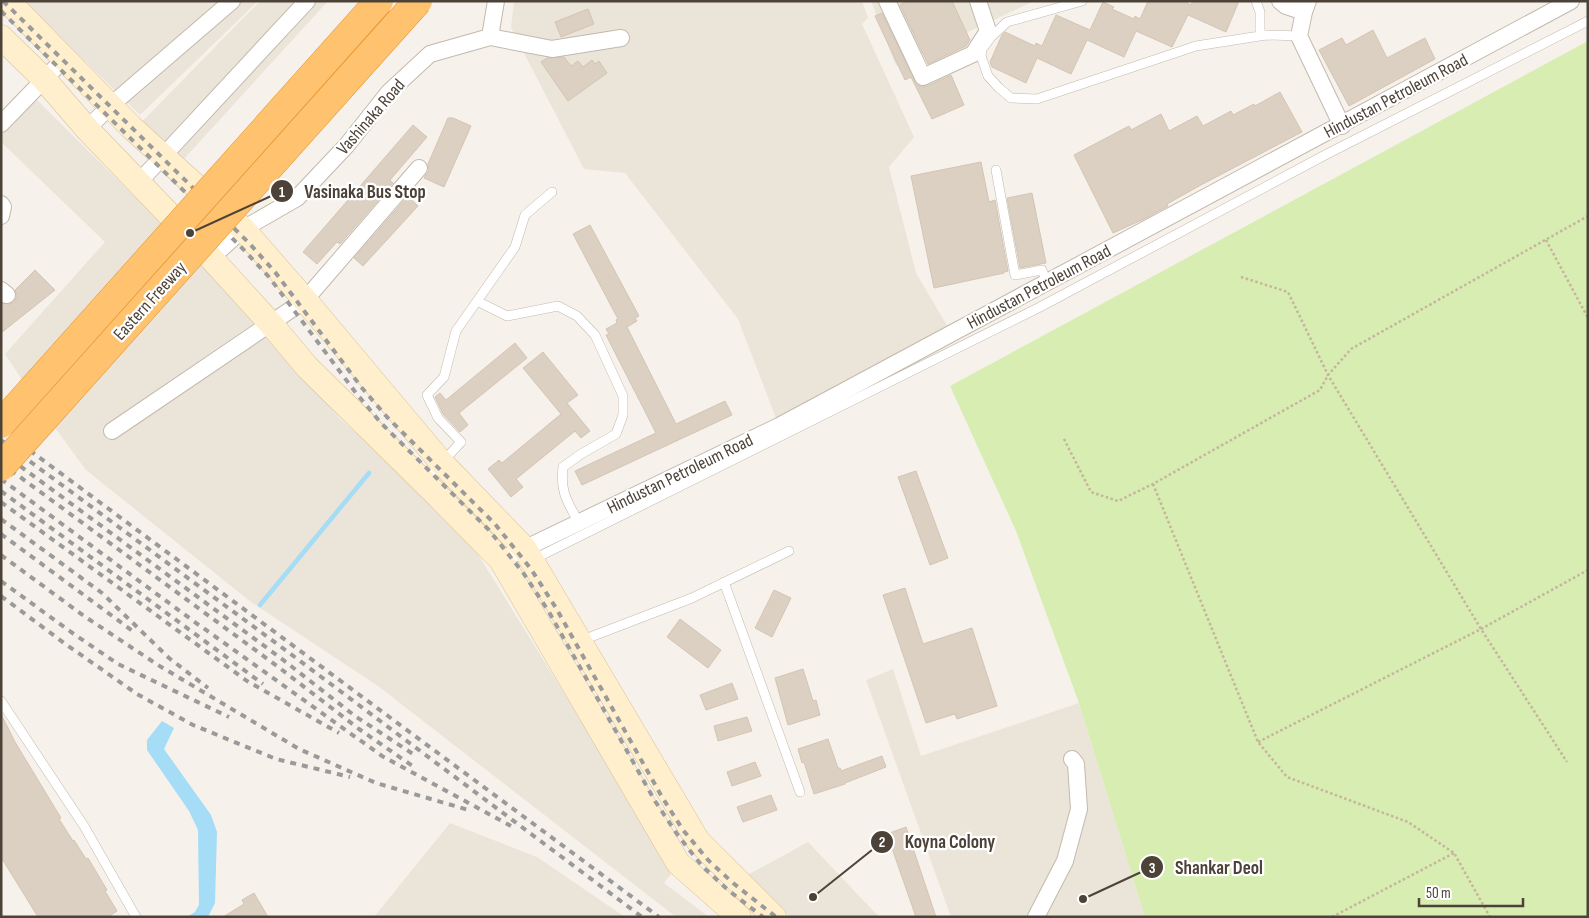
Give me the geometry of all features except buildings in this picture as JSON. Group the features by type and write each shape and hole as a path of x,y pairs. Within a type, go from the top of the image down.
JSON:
{"highway":[{"name":"Eastern Freeway","path":"1,424 379,1"},
{"name":"Eastern Freeway","path":"1,467 418,1"}],"main road":[{"path":"1,8 7,1 131,127 243,229 442,462 528,554 698,841 774,917"},
{"path":"1,37 44,79 87,129 211,258 307,367 424,482 504,567 678,863 739,917"},
{"path":"109,150 131,127"}],"street":[{"path":"87,129 110,106 232,1"},
{"path":"139,182 307,1"},
{"path":"496,1 490,37 552,49 621,38"},
{"path":"886,1 923,77 973,54 988,31 978,1"},
{"path":"1280,1 1286,6 1306,7 1299,36 1342,126"},
{"name":"Hindustan Petroleum Road","path":"504,567 579,523 779,426 1342,126 1571,1"},
{"name":"Vashinaka Road","path":"211,258 243,229 297,198 346,145 389,92 430,54 490,37"},
{"path":"1,124 64,59"},
{"path":"112,431 305,300 419,168"},
{"path":"1,204 3,207 1,216"},
{"path":"1036,917 1065,861 1079,809 1076,764 1072,759"}],"lane":[{"path":"1082,1 1007,22 991,37 982,49 981,56 988,76 998,88 1011,98 1037,99 1196,46 1260,36 1299,36"},
{"path":"1256,1 1260,12 1260,36"},
{"path":"528,554 1040,307 1327,154 1588,21"},
{"path":"996,170 1015,276 1042,270 1047,283"},
{"path":"424,482 461,442 438,418 427,395 444,377 456,331 515,247 525,215 552,192"},
{"path":"477,301 507,316 558,306 577,316 595,335 622,396 623,415 616,434 563,467 564,496 579,523"},
{"path":"580,642 692,598 789,551"},
{"path":"724,582 800,792"},
{"path":"1,701 84,826 136,917"}],"path":[{"path":"1064,439 1091,492 1118,501 1153,484 1320,390 1328,375 1351,348 1588,216"},
{"path":"1546,240 1588,318"},
{"path":"1241,277 1288,292 1328,375 1481,629 1567,762"},
{"path":"1153,484 1258,742 1287,776 1408,822 1454,853 1490,917"},
{"path":"1258,742 1481,629 1588,570"},
{"path":"1332,917 1454,853"}],"shaded area":[{"path":"23,1 258,1 140,115"},
{"path":"260,1 328,1 172,172 131,133"},
{"path":"514,1 862,1 868,18 862,24 914,137 889,167 916,273 952,334 779,426 738,319 625,173 584,169 511,28"},
{"path":"871,1 1034,1 896,66"},
{"path":"36,99 154,216 209,266 341,420 454,516 674,870 664,883 709,917 676,917 378,686 251,602 86,470 44,413 5,354 105,242 1,142 1,133"},
{"path":"893,669 921,756 1079,703 1145,917 951,917 866,680"},
{"path":"450,823 537,857 625,917 374,917"},
{"path":"808,842 879,917 790,917 744,877"}],"green space":[{"path":"1588,41 1588,917 1145,917 1079,703 1016,531 950,386"}],"water":[{"path":"162,721 174,728 164,749 211,815 217,832 215,903 208,917 187,917 195,912 199,905 198,830 189,811 147,750 147,740"}],"waterway":[{"path":"260,605 369,473"}],"railway":[{"path":"3,1 249,243 275,272 362,388 387,417 495,524 531,569 556,608 662,797 683,830 708,860 733,883 776,917"},
{"path":"1,11 243,249 269,277 356,393 381,423 489,530 524,574 549,612 655,801 677,834 702,866 728,890 763,917"},
{"path":"1,429 659,917"},
{"path":"1,440 642,917"},
{"path":"1,452 282,659 355,716 413,754"},
{"path":"1,463 277,666 359,729 414,767"},
{"path":"1,479 192,620 382,756 511,826"},
{"path":"1,491 263,684"},
{"path":"1,502 247,681 339,733"},
{"path":"1,519 102,593 169,658 208,688"},
{"path":"1,534 134,632"},
{"path":"1,555 84,616 158,665 299,749 376,783 472,811"},
{"path":"1,581 118,664 229,717"},
{"path":"1,596 137,694 193,725 276,759 350,777"}],"place":[{"name":"Vasinaka Bus Stop","path":"190,233"},
{"name":"Koyna Colony","path":"813,897"},
{"name":"Shankar Deol","path":"1083,899"}]}
